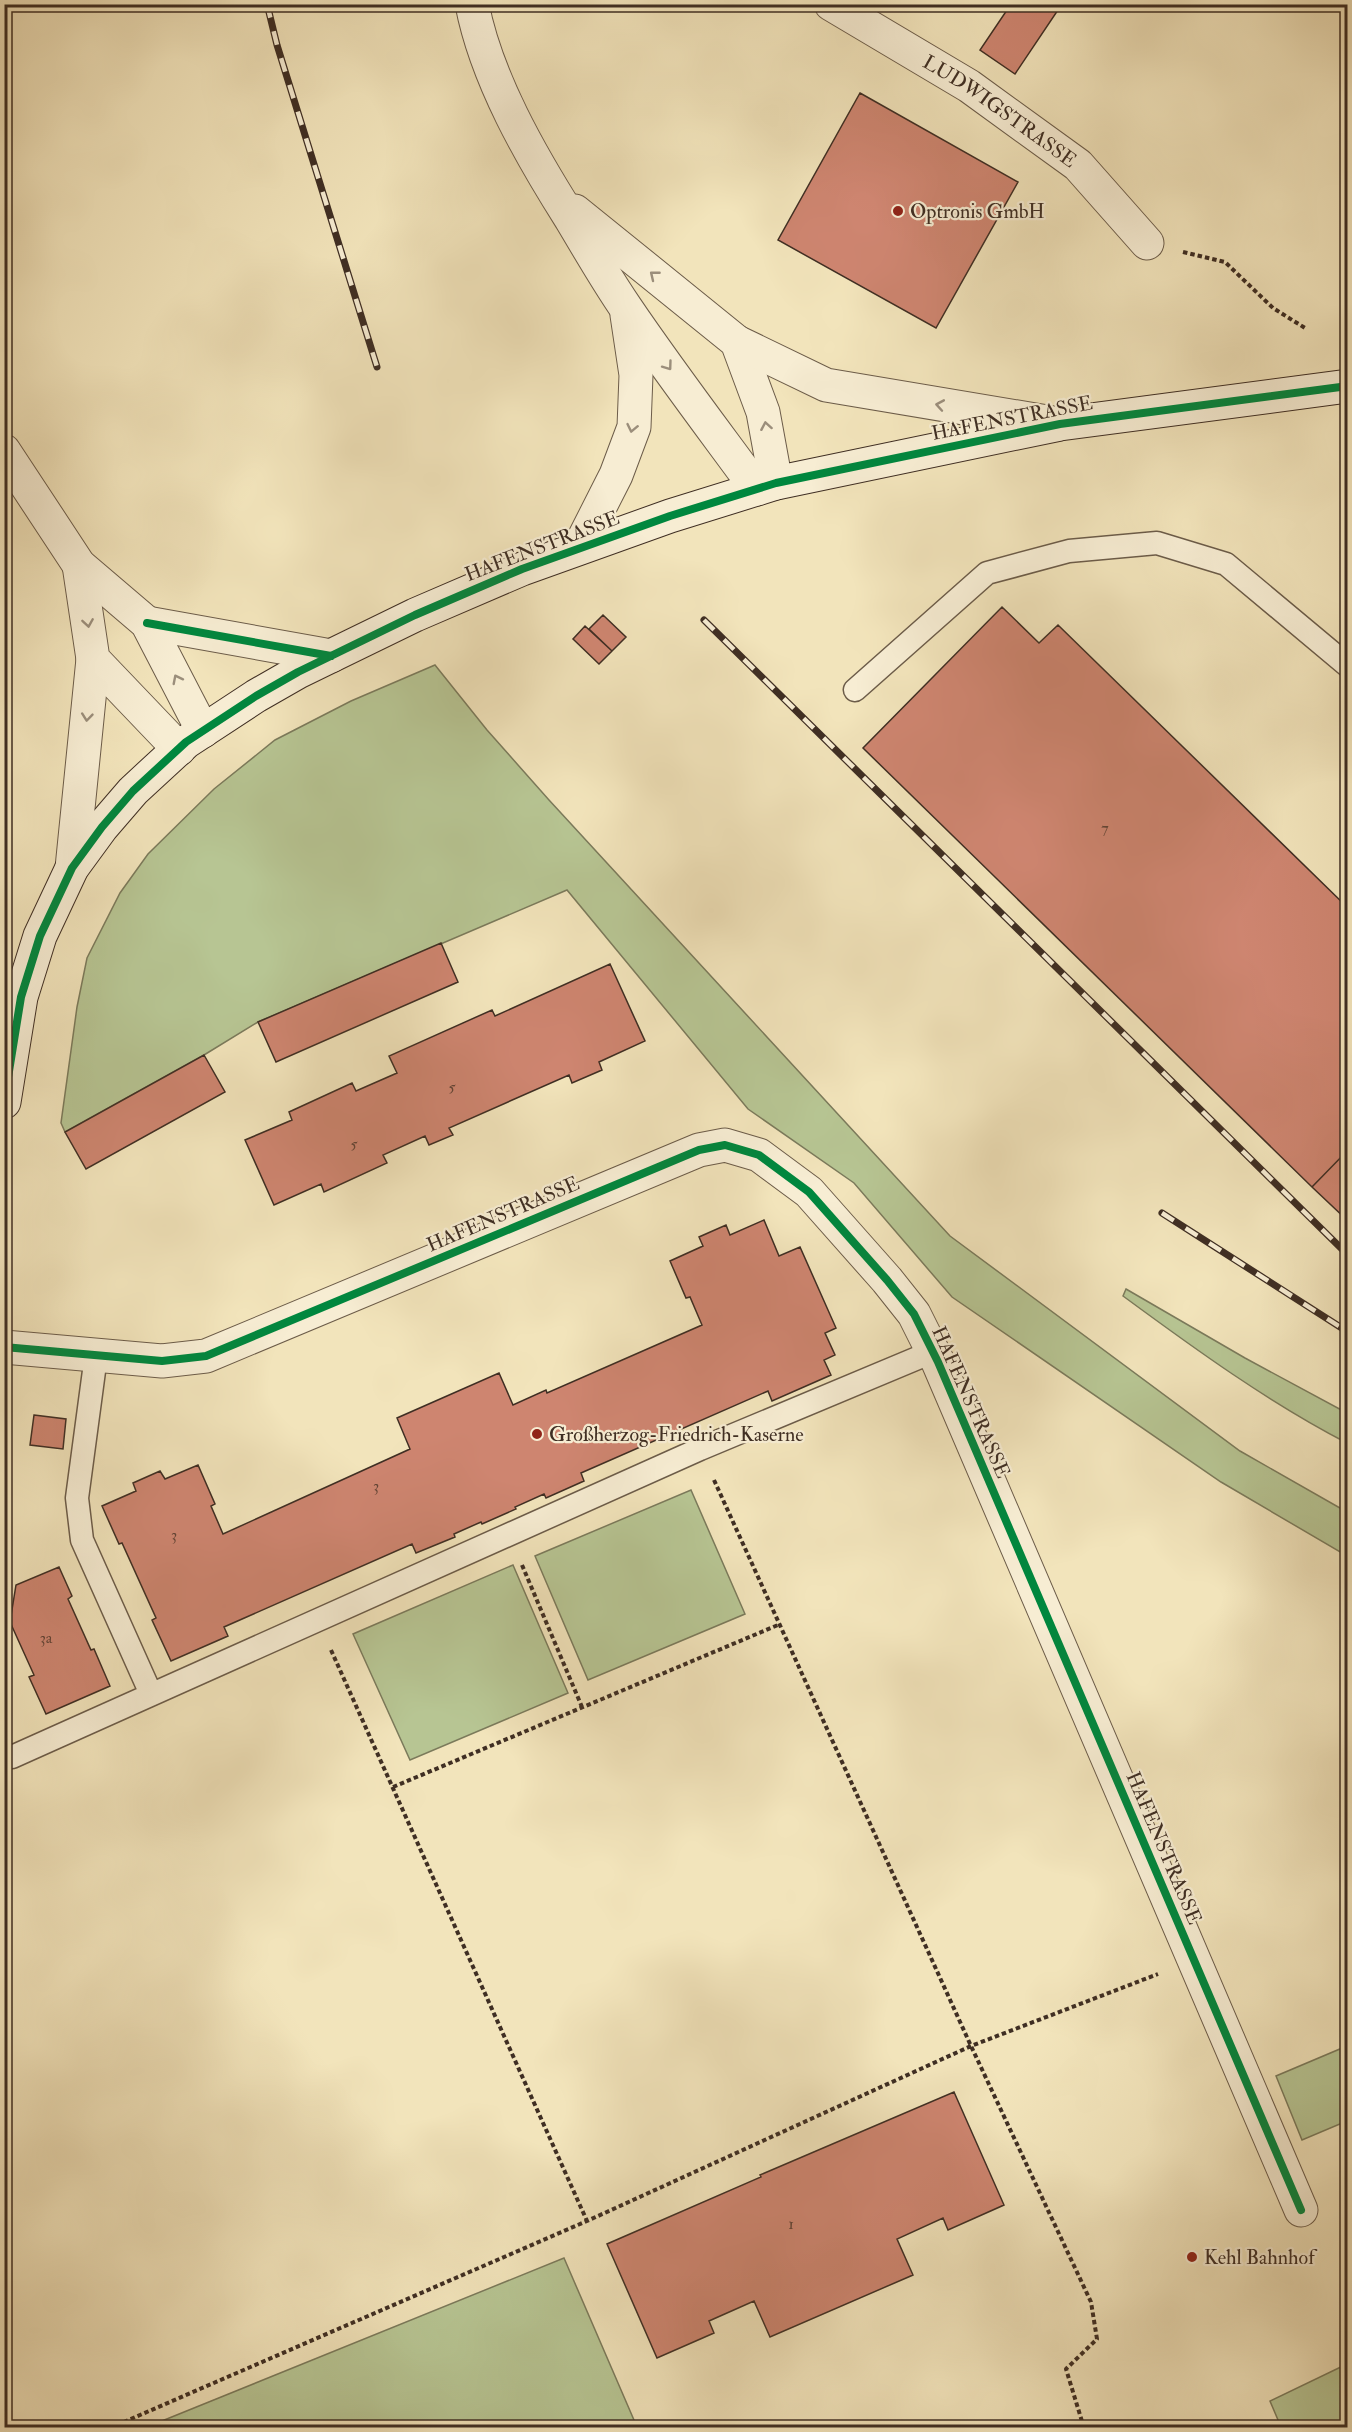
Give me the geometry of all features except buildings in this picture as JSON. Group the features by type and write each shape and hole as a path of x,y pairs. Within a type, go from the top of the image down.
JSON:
{"street":[{"name":"HAFENSTRASSE","path":"472,4 475,21 493,69 522,137 555,194 626,308 766,486"},
{"name":"LUDWIGSTRASSE","path":"831,4 969,86 1078,165 1147,243"},
{"name":"HAFENSTRASSE","path":"555,194 736,342 826,385 1060,424"},
{"name":"HAFENSTRASSE","path":"579,548 616,475 634,428 636,375 626,308"},
{"name":"HAFENSTRASSE","path":"736,342 763,412 766,486"},
{"name":"HAFENSTRASSE","path":"4,1102 21,997 40,936 72,868 102,827 133,791 191,740 256,696 331,656 462,594 579,548 766,486 1060,424 1347,386"},
{"path":"4,451 79,566 147,623 191,740"},
{"path":"72,868 93,659 79,566"},
{"path":"147,623 331,656"},
{"path":"93,659 191,740"},
{"name":"HAFENSTRASSE","path":"4,1347 162,1361 206,1356 699,1150 725,1145 759,1155 809,1192 914,1314 1302,2210"}],"lane":[{"path":"855,690 987,573 1069,551 1157,543 1226,564 1347,666"},
{"path":"4,1757 12,1757 700,1449 932,1352"},
{"path":"96,1356 77,1498 82,1540 151,1694"}],"path":[{"path":"1147,243 1225,262 1273,308 1305,328"},
{"path":"700,1449 778,1625 1091,2302 1097,2339 1066,2369 1084,2427"},
{"path":"509,1534 582,1707"},
{"path":"318,1619 587,2221"},
{"path":"393,1787 778,1625"},
{"path":"110,2427 587,2221 971,2046 1194,1960"}],"green space":[{"path":"435,665 487,730 549,800 950,1236 1240,1451 1347,1512 1347,1556 1221,1482 952,1297 854,1183 748,1109 567,890 258,1022 204,1055 65,1132 61,1123 77,1007 87,958 120,893 148,854 214,789 275,740 351,701"},
{"path":"1126,1289 1245,1358 1347,1413 1347,1443 1289,1410 1205,1355 1123,1296"},
{"path":"691,1490 745,1614 588,1680 535,1556"},
{"path":"513,1565 568,1693 410,1760 353,1634"},
{"path":"1347,2046 1347,2121 1302,2140 1276,2076"},
{"path":"564,2258 637,2427 147,2427"},
{"path":"1347,2364 1347,2427 1281,2427 1270,2401"}],"railway":[{"path":"267,4 277,45 377,367"},
{"path":"704,620 1348,1255"},
{"path":"1162,1213 1348,1332"}],"cycle path":[{"path":"4,1102 21,997 40,936 72,868 102,827 133,791 186,742 256,696 298,672 415,615 522,569 670,516 776,483 1060,424 1348,386"},
{"path":"147,623 331,656"},
{"path":"4,1347 162,1361 206,1356 699,1150 725,1145 759,1155 809,1192 914,1314 938,1362 1301,2210"}],"place":[{"name":"Optronis GmbH","path":"898,211"},
{"name":"Großherzog-Friedrich-Kaserne","path":"537,1434"},
{"name":"Kehl Bahnhof","path":"1192,2257"}]}
